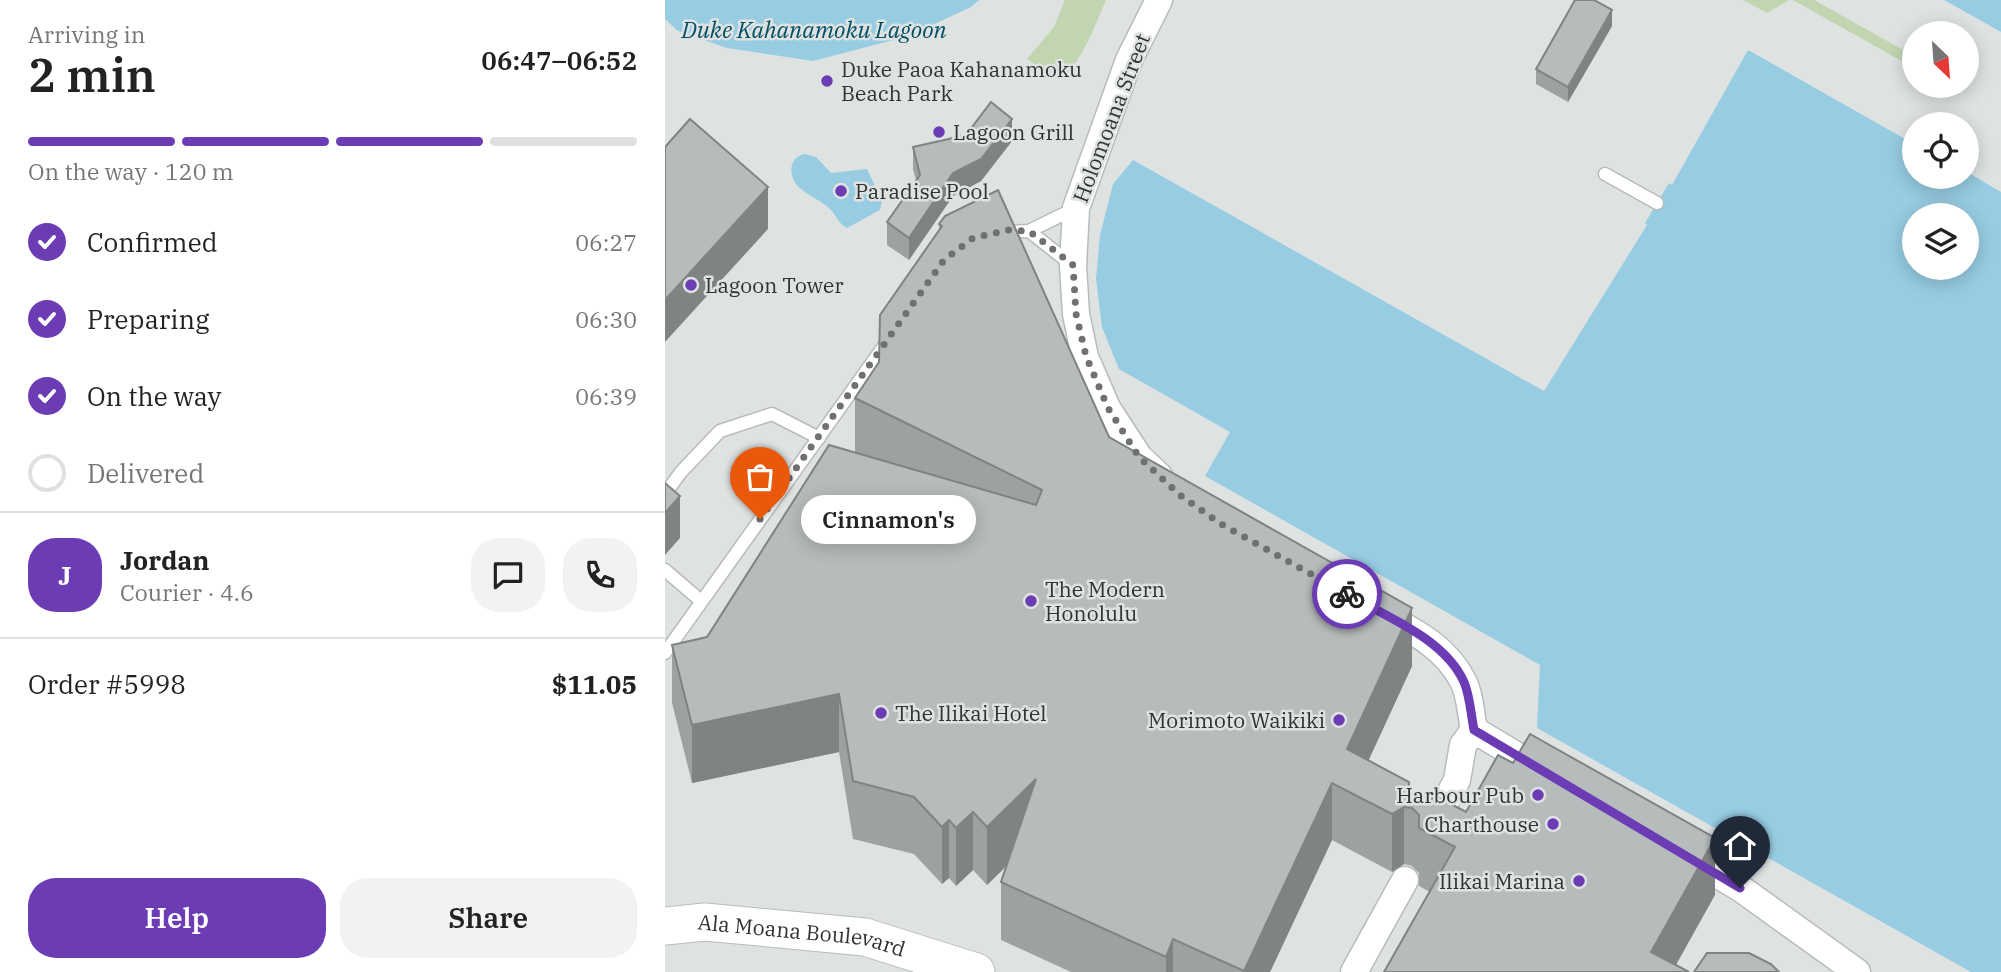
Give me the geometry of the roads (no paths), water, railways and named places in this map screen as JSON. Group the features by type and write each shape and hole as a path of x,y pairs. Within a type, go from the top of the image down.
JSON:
{"main road":[{"name":"Ala Moana Boulevard","path":"665,926 705,922 865,937 976,972"}],"street":[{"name":"Holomoana Street","path":"1159,0 1129,60 1076,208 1073,265 1076,314 1086,356 1108,408 1139,457 1180,495"},
{"path":"1362,602 1426,638 1446,657 1464,682 1474,730 1566,785"},
{"path":"1423,845 1457,780 1463,745 1474,730"},
{"path":"1659,839 1740,888 1857,972"},
{"path":"1354,972 1405,880"}],"lane":[{"path":"1605,174 1657,203"},
{"path":"985,235 1008,230 1029,231 1076,208"},
{"path":"1029,231 1073,265"},
{"path":"665,653 897,327"},
{"path":"665,494 681,472 720,431 772,414 819,438"},
{"path":"665,570 701,601"}],"water":[{"name":"Duke Kahanamoku Lagoon","path":"665,0 979,0 971,7 909,36 813,61 727,48 678,31 665,19"},
{"path":"1944,0 2001,0 2001,32"},
{"path":"1748,50 1902,137 1902,189 1979,189 1979,179 2001,192 2001,972 1971,972 1537,728 1540,665 1205,476 1230,432 1119,369 1102,327 1096,279 1100,235 1113,184 1133,160 1544,391 1647,225 1645,223 1669,183 1672,185"},
{"name":"Paradise Pool","path":"805,154 816,157 831,173 867,169 882,201 880,210 847,228 844,226 829,208 801,189 794,180 792,164 795,159"}],"place":[{"name":"Duke Paoa Kahanamoku Beach Park","path":"827,81"},
{"name":"Lagoon Grill","path":"939,132"},
{"name":"Paradise Pool","path":"841,191"},
{"name":"Lagoon Tower","path":"691,285"},
{"name":"Cinnamon's","path":"760,519"},
{"name":"The Modern Honolulu","path":"1031,601"},
{"name":"The Ilikai Hotel","path":"881,713"},
{"name":"Morimoto Waikiki","path":"1339,720"},
{"name":"Harbour Pub","path":"1538,795"},
{"name":"Charthouse","path":"1553,824"},
{"name":"Ilikai Marina","path":"1579,881"}]}
